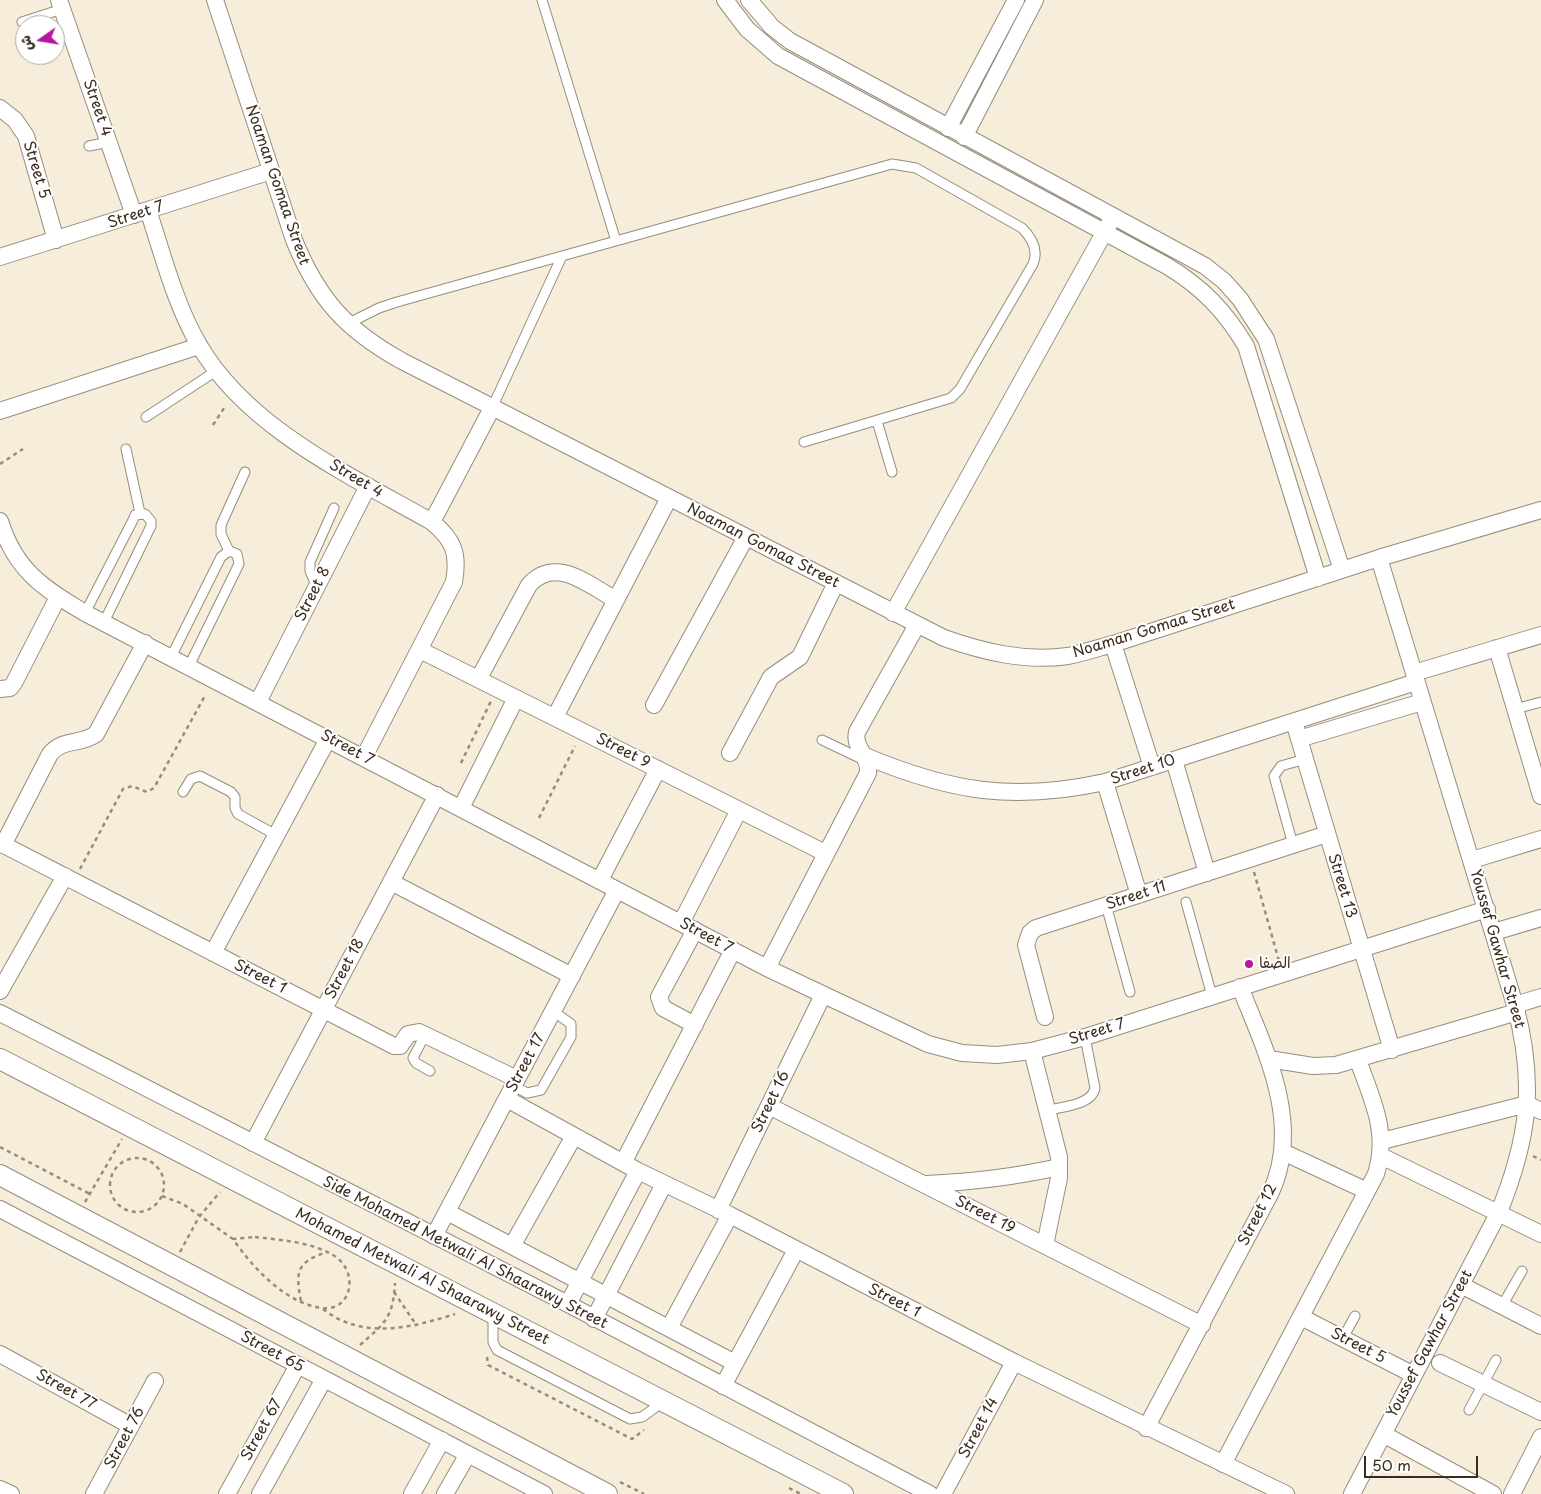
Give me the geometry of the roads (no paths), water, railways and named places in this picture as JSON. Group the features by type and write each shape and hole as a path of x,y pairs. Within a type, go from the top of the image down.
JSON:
{"street":[{"name":"Noaman Gomaa Street","path":"215,0 271,171 307,271 324,300 347,324 373,345 492,408 944,638 984,652 1026,658 1068,656 1113,644 1379,558 1541,510"},
{"path":"725,0 747,29 778,56 1104,232 1191,281 1213,300 1231,322 1246,346 1318,578"},
{"path":"749,0 772,27 790,42 1205,266 1229,287 1254,318 1275,364 1342,570"},
{"path":"948,128 1016,0"},
{"path":"964,137 1035,0"},
{"name":"Street 4","path":"61,4 109,142 199,346 216,371 234,393 257,415 281,433 432,522 445,533 454,548 457,565 454,582 364,757"},
{"name":"Street 5","path":"0,108 15,120 26,136 56,240"},
{"path":"922,134 930,118"},
{"name":"Street 7","path":"0,257 271,171"},
{"path":"893,613 1112,217"},
{"path":"0,412 199,346"},
{"path":"432,522 492,408"},
{"name":"Street 8","path":"258,702 368,486"},
{"path":"555,718 669,498"},
{"name":"Street 7","path":"0,521 14,555 26,572 85,613 767,968 928,1044 962,1053 997,1055 1032,1051 1085,1037 1487,909"},
{"path":"654,705 746,537"},
{"name":"Youssef Gawhar Street","path":"1352,1494 1499,1212 1534,1108 1516,1008 1379,558"},
{"path":"479,678 529,585 536,577 545,572 556,570 566,573 616,600"},
{"path":"730,753 771,677 800,657 836,583"},
{"path":"0,689 10,688 14,683 58,596"},
{"path":"767,968 868,773 867,758 857,745 857,732 917,625"},
{"name":"Street 10","path":"867,758 923,778 974,790 1027,793 1054,792 1105,782 1294,722 1497,648 1541,635"},
{"path":"2,844 50,754 60,744 82,741 96,734 145,644"},
{"path":"1113,644 1152,767"},
{"path":"1497,648 1541,796"},
{"name":"Street 9","path":"420,650 825,853"},
{"path":"461,808 516,698"},
{"path":"1299,739 1422,702"},
{"name":"Street 13","path":"1294,722 1392,1050"},
{"path":"213,953 328,738"},
{"path":"1174,760 1207,872"},
{"path":"600,880 658,769"},
{"path":"1105,782 1139,895"},
{"name":"Street 18","path":"253,1143 437,795"},
{"path":"694,1025 663,1008 659,997 688,926 740,810"},
{"name":"Street 11","path":"1045,1017 1026,945 1030,932 1036,928 1327,834"},
{"path":"1472,860 1541,840"},
{"name":"Street 1","path":"2,844 394,1046 400,1046 406,1036 412,1032 425,1035 512,1088 574,1136 638,1171 724,1212 1146,1428 1286,1494"},
{"path":"0,992 69,879"},
{"path":"391,882 572,976"},
{"name":"Street 17","path":"434,1236 617,890"},
{"path":"1494,932 1541,918"},
{"path":"623,1163 733,950"},
{"name":"Street 12","path":"1146,1428 1276,1181 1283,1152 1284,1123 1269,1059 1240,987"},
{"name":"Street 16","path":"669,1328 724,1212 769,1106 823,995"},
{"path":"1269,1059 1313,1066 1358,1060 1516,1008 1541,997"},
{"name":"Side Mohamed Metwali Al Shaarawy Street","path":"0,1013 568,1304 930,1494"},
{"path":"1032,1051 1048,1110 1060,1167 1045,1245"},
{"name":"Mohamed Metwali Al Shaarawy Street","path":"0,1059 123,1136 493,1313 843,1494"},
{"path":"1223,1464 1367,1191 1382,1149 1380,1126 1358,1060"},
{"name":"Street 19","path":"769,1106 1202,1324"},
{"path":"1382,1149 1534,1108"},
{"path":"512,1246 574,1136"},
{"path":"1382,1149 1541,1234"},
{"path":"1283,1152 1367,1191"},
{"path":"923,1184 1005,1178 1060,1167"},
{"path":"568,1304 638,1171"},
{"path":"0,1175 607,1494"},
{"path":"594,1319 664,1184"},
{"name":"Street 65","path":"0,1209 544,1494"},
{"path":"447,1212 735,1363"},
{"path":"723,1386 796,1250"},
{"path":"1461,1285 1541,1326"},
{"name":"Street 5","path":"1301,1317 1414,1374"},
{"name":"Street 77","path":"0,1354 131,1426"},
{"name":"Street 14","path":"943,1494 1014,1362"},
{"path":"1440,1363 1541,1412"},
{"name":"Street 67","path":"227,1494 298,1365"},
{"name":"Street 67","path":"260,1494 324,1379"},
{"name":"Street 76","path":"94,1494 155,1381"},
{"path":"1383,1434 1493,1494"},
{"path":"1512,1494 1536,1457 1541,1437"},
{"path":"412,1494 442,1440"},
{"path":"445,1494 468,1454"},
{"path":"0,1489 10,1494"}],"lane":[{"path":"542,0 616,241"},
{"path":"37,15 61,4"},
{"path":"89,146 109,142"},
{"path":"347,324 379,308 397,302 892,164 916,168 1022,228 1030,236 1036,251 1036,258 960,389 951,398 938,404 804,442"},
{"path":"492,408 562,256"},
{"path":"146,417 216,371"},
{"path":"877,421 892,472"},
{"path":"126,448 140,513"},
{"path":"189,666 239,564 237,554 228,551 221,534 220,525 245,472"},
{"path":"317,587 310,571 310,562 334,508"},
{"path":"85,613 132,520 140,513"},
{"path":"104,622 150,526 149,516 140,513"},
{"path":"171,657 221,558 228,551"},
{"path":"1515,709 1541,702"},
{"path":"822,740 867,758"},
{"path":"1293,845 1274,776 1281,766 1305,759"},
{"path":"183,792 191,779 200,776 231,792 238,814 276,835"},
{"path":"1186,902 1212,996"},
{"path":"1106,905 1130,992"},
{"path":"512,1088 527,1093 541,1090 571,1037 571,1024 553,1011"},
{"path":"425,1035 413,1058 416,1063 430,1071"},
{"path":"1048,1110 1087,1100 1093,1095 1095,1088 1085,1037"},
{"path":"1502,1306 1522,1271"},
{"path":"493,1313 493,1342 497,1350 630,1420 642,1417 664,1402"},
{"path":"1343,1338 1355,1316"},
{"path":"1469,1410 1496,1360"}],"place":[{"name":"الصفا","path":"1249,964"}]}
